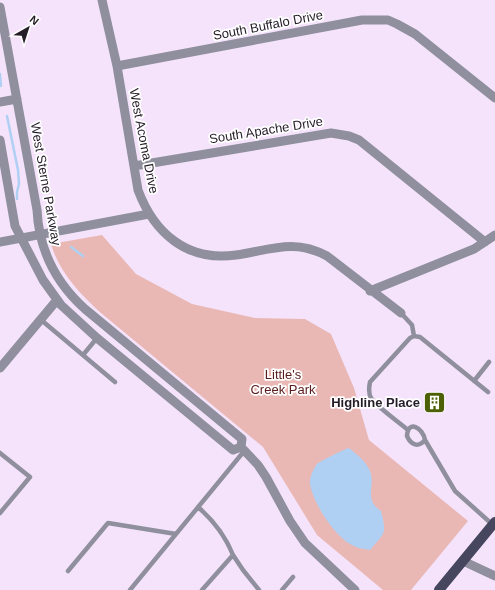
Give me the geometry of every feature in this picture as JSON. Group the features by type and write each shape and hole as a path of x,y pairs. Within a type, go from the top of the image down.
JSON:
{"main road":[{"path":"440,590 494,524"}],"street":[{"name":"West Acoma Drive","path":"102,0 117,66 138,190 149,214 163,233 176,243 195,252 222,256 289,246 301,246 317,251 327,256 401,313"},
{"name":"West Sterne Parkway","path":"0,7 37,210 39,233 44,251 54,272 85,309 242,439 243,449 258,465 266,477 290,521 305,544 355,590"},
{"name":"South Buffalo Drive","path":"117,66 362,20 388,20 415,34 495,98"},
{"path":"0,102 17,99"},
{"name":"South Apache Drive","path":"134,166 331,133 341,134 359,140 485,242"},
{"path":"0,140 15,226 42,280 59,302 96,338 233,450 243,449"},
{"path":"0,242 39,233 149,214"},
{"path":"370,290 474,249 495,235"},
{"path":"0,368 40,319 59,302"},
{"path":"136,371 146,359"},
{"path":"463,561 495,576"}],"lane":[{"path":"59,302 72,295"},
{"path":"401,313 412,325 414,336"},
{"path":"40,319 115,382"},
{"path":"408,430 375,402 371,397 369,386 370,382 410,338 414,336 420,337 488,392"},
{"path":"83,355 96,338"},
{"path":"474,381 489,362"},
{"path":"425,440 420,444 412,444 407,436 408,430 411,427 416,427 421,430 425,440 455,491 494,524"},
{"path":"130,590 198,508 243,449"},
{"path":"0,453 30,477 0,513"},
{"path":"198,508 212,519 228,542 233,555 259,590"},
{"path":"68,571 108,523 176,534"},
{"path":"202,590 233,555"},
{"path":"282,590 293,577"}],"green space":[{"name":"Little's Creek Park","path":"102,235 136,274 192,304 255,318 305,319 331,334 354,388 369,440 468,521 411,590 383,590 317,535 263,447 101,313 71,282 59,264 51,244"}],"water":[{"path":"349,448 358,455 370,471 372,482 371,497 373,502 381,511 383,519 384,529 382,536 370,550 352,545 337,534 325,518 315,500 310,484 310,479 317,464"}],"waterway":[{"path":"0,74 1,86"},
{"path":"7,116 18,170 19,184 17,199"},
{"path":"71,247 83,256"}],"place":[{"name":"Highline Place","path":"435,402"}]}
